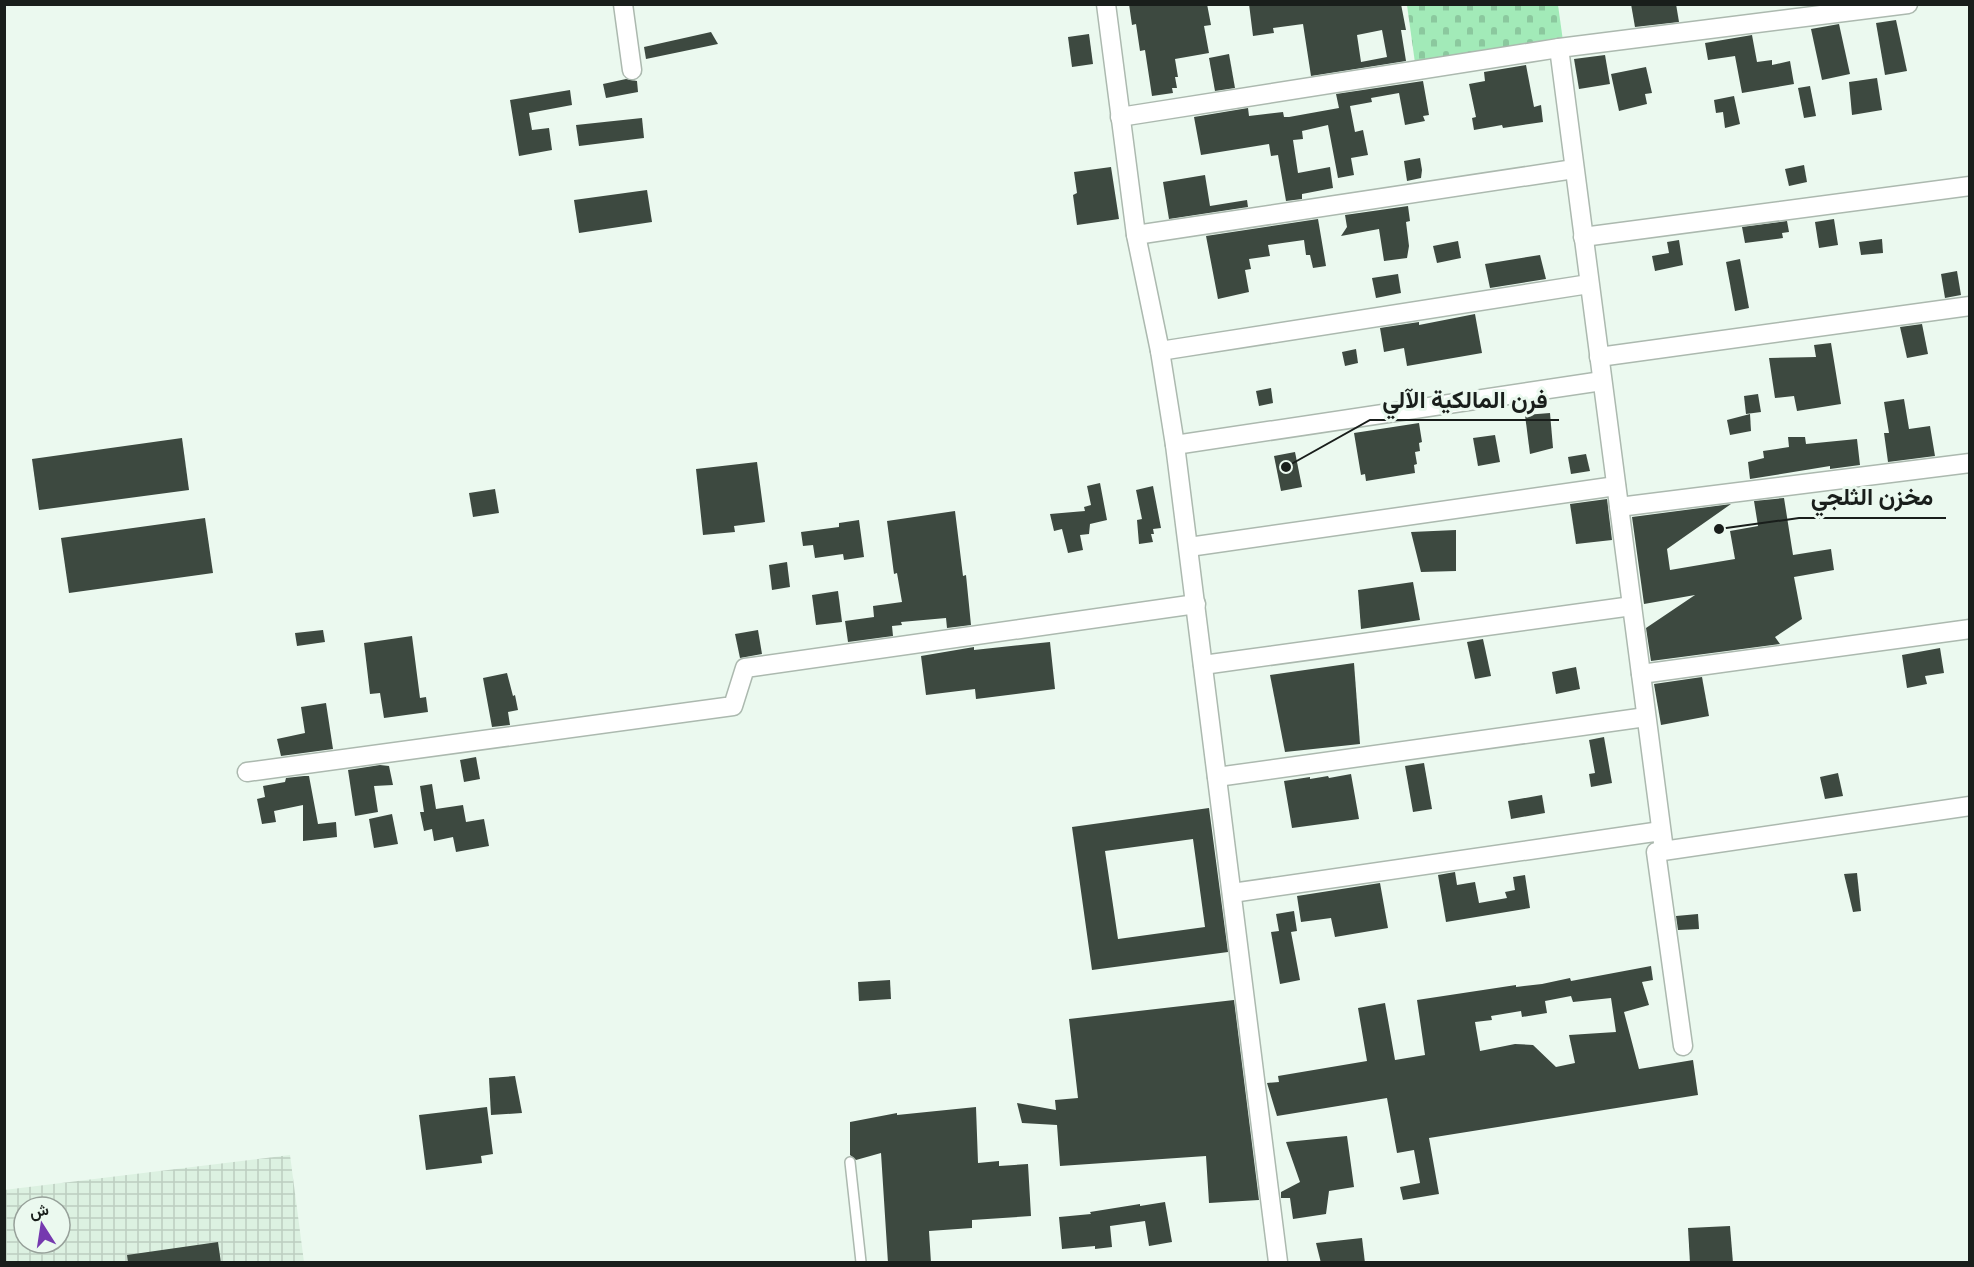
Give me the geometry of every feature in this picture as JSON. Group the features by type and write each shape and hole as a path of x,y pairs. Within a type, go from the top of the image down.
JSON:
{"street":[{"path":"623,4 632,70"},
{"path":"1106,4 1137,235 1160,351 1189,547 1278,1263"},
{"path":"1120,117 1559,48 1908,4"},
{"path":"1559,48 1664,850"},
{"path":"1137,235 1574,169"},
{"path":"1583,237 1970,186"},
{"path":"1160,351 1589,284"},
{"path":"1599,357 1970,306"},
{"path":"1175,446 1602,381"},
{"path":"1619,507 1970,463"},
{"path":"1189,547 1616,486"},
{"path":"247,772 733,706 745,668 1196,604"},
{"path":"1203,665 1632,606"},
{"path":"1641,674 1970,629"},
{"path":"1217,777 1646,717"},
{"path":"1683,1047 1656,852 1970,806"},
{"path":"1232,893 1661,831"}],"lane":[{"path":"850,1162 861,1263"}],"shaded area":[{"path":"290,1155 304,1262 5,1262 4,1190"}],"green space":[{"path":"1407,5 1558,5 1563,41 1415,63"}],"building":[{"path":"1129,4 1207,4 1211,25 1204,26 1209,53 1175,59 1178,77 1175,77 1177,88 1172,88 1173,93 1152,96 1145,50 1140,51 1136,24 1132,25"},
{"path":"1249,4 1401,4 1406,30 1401,30 1406,61 1311,76 1303,24 1273,28 1274,33 1253,36","holes":["1382,30 1387,57 1361,62 1357,35"]},
{"path":"1631,4 1676,4 1679,22 1635,27"},
{"path":"1896,20 1907,71 1885,75 1876,23"},
{"path":"1839,24 1850,74 1822,80 1811,29"},
{"path":"711,32 718,44 646,59 644,47"},
{"path":"1089,34 1093,64 1072,67 1068,37"},
{"path":"1752,35 1757,62 1772,60 1772,65 1790,61 1794,84 1742,93 1735,56 1708,60 1705,43"},
{"path":"1229,54 1235,88 1215,91 1209,58"},
{"path":"1605,55 1610,84 1579,89 1574,59"},
{"path":"1526,65 1534,107 1541,105 1543,122 1474,130 1472,118 1476,117 1469,84 1485,81 1484,72"},
{"path":"1646,67 1652,93 1645,94 1647,104 1619,111 1611,74"},
{"path":"1877,78 1882,110 1852,115 1849,82"},
{"path":"626,79 637,81 638,92 606,98 603,84"},
{"path":"1423,81 1429,115 1423,116 1425,121 1405,125 1399,93 1371,98 1372,102 1350,106 1355,132 1363,130 1368,155 1351,158 1354,175 1338,178 1328,125 1302,131 1303,139 1293,140 1298,173 1330,167 1333,188 1302,194 1302,199 1286,201 1278,155 1271,156 1269,144 1201,155 1194,117 1248,108 1249,116 1283,112 1284,117 1289,117 1339,108 1336,94"},
{"path":"1810,86 1816,116 1804,118 1798,88"},
{"path":"570,90 572,105 529,113 532,130 549,128 552,150 519,156 510,100"},
{"path":"1734,96 1740,124 1725,128 1723,112 1716,113 1714,100"},
{"path":"642,118 644,138 579,146 576,125"},
{"path":"1420,158 1421,178 1407,181 1404,161"},
{"path":"1804,165 1807,182 1789,186 1785,169"},
{"path":"1111,167 1119,219 1077,225 1073,195 1077,193 1074,172"},
{"path":"1205,175 1210,206 1247,200 1248,207 1169,219 1163,182"},
{"path":"647,190 652,222 579,233 574,200"},
{"path":"1408,206 1410,221 1406,222 1409,246 1407,258 1384,261 1379,229 1341,236 1347,227 1345,215"},
{"path":"1318,219 1326,266 1313,268 1310,255 1306,255 1304,240 1268,245 1270,256 1249,259 1251,269 1245,270 1249,292 1218,299 1206,236"},
{"path":"1834,219 1838,245 1819,248 1815,222"},
{"path":"1787,221 1789,232 1782,233 1783,238 1745,243 1742,227"},
{"path":"1882,239 1883,253 1861,255 1859,242"},
{"path":"1679,240 1683,265 1655,271 1652,256 1669,253 1667,242"},
{"path":"1458,241 1461,258 1437,263 1433,246"},
{"path":"1540,255 1546,279 1490,288 1485,264"},
{"path":"1740,259 1749,308 1735,311 1726,262"},
{"path":"1957,271 1961,295 1945,298 1941,274"},
{"path":"1398,274 1401,293 1376,298 1372,278"},
{"path":"1475,314 1482,353 1407,366 1404,348 1384,352 1380,328 1419,322 1419,325"},
{"path":"1922,324 1928,354 1907,358 1900,327"},
{"path":"1831,343 1841,404 1797,411 1794,396 1775,398 1769,358 1816,357 1814,345"},
{"path":"1356,349 1358,363 1345,366 1342,352"},
{"path":"1271,388 1273,403 1259,406 1256,391"},
{"path":"1758,394 1761,412 1746,414 1744,396"},
{"path":"1904,399 1909,429 1930,426 1935,456 1888,462 1884,433 1889,433 1884,402"},
{"path":"1550,413 1553,448 1530,454 1525,415"},
{"path":"1750,414 1751,431 1730,435 1727,420"},
{"path":"1419,423 1422,442 1419,443 1420,451 1415,452 1417,464 1414,465 1415,473 1366,481 1365,474 1361,475 1354,433"},
{"path":"1495,435 1500,462 1478,466 1473,438"},
{"path":"1788,437 1805,437 1806,444 1857,439 1860,465 1830,469 1830,466 1750,479 1748,462 1764,458 1763,451 1789,447"},
{"path":"182,438 189,490 39,510 32,459"},
{"path":"1295,452 1302,487 1281,491 1274,456"},
{"path":"1586,454 1590,471 1571,474 1568,457"},
{"path":"757,462 765,522 734,526 735,532 703,535 696,469"},
{"path":"1100,483 1107,520 1090,524 1089,534 1080,535 1083,550 1068,553 1062,529 1054,531 1050,514 1085,511 1084,507 1091,505 1087,486"},
{"path":"1153,486 1161,528 1153,529 1154,534 1151,534 1153,542 1139,544 1137,520 1142,519 1136,490"},
{"path":"495,489 499,513 473,517 469,493"},
{"path":"1784,498 1793,555 1831,549 1834,570 1794,577 1802,619 1775,637 1780,644 1651,661 1646,628 1695,595 1644,604 1632,517 1731,504 1667,549 1670,570 1735,559 1730,531 1758,526 1754,501"},
{"path":"1607,499 1612,540 1576,544 1570,504"},
{"path":"955,511 963,576 966,575 971,625 947,628 946,618 901,622 902,625 892,626 893,636 848,642 845,621 874,617 873,606 902,602 897,573 894,574 887,521"},
{"path":"205,518 213,573 69,593 61,538"},
{"path":"859,520 864,557 844,560 843,554 815,558 813,545 803,546 801,532 839,527 839,523"},
{"path":"1456,530 1456,571 1421,572 1411,532"},
{"path":"787,562 790,587 772,590 769,565"},
{"path":"1413,582 1420,620 1361,629 1358,590"},
{"path":"838,591 842,622 816,625 812,595"},
{"path":"323,630 325,642 297,646 295,633"},
{"path":"758,630 762,654 740,658 735,634"},
{"path":"412,636 420,698 426,697 428,712 384,718 380,693 370,694 364,643"},
{"path":"1483,639 1491,676 1475,679 1467,642"},
{"path":"1050,642 1055,689 976,699 975,689 926,695 921,656 974,647 974,650"},
{"path":"1940,648 1944,673 1925,676 1927,684 1907,688 1902,655"},
{"path":"1354,663 1360,744 1285,752 1270,675"},
{"path":"1576,667 1580,689 1556,694 1552,672"},
{"path":"507,673 518,710 508,712 510,725 492,727 483,678"},
{"path":"1702,677 1709,716 1661,725 1654,684"},
{"path":"326,703 333,749 281,756 277,739 305,733 301,707"},
{"path":"1604,737 1612,783 1591,787 1589,774 1595,773 1589,740"},
{"path":"476,757 480,779 464,782 460,760"},
{"path":"1424,763 1432,809 1413,812 1405,766"},
{"path":"380,765 389,766 393,785 374,786 378,812 355,816 348,770"},
{"path":"1838,773 1843,796 1825,799 1820,777"},
{"path":"1351,774 1359,819 1292,828 1284,781"},
{"path":"309,776 318,824 336,822 337,837 303,841 303,805 274,811 276,822 262,824 257,799 265,797 263,786 285,782 286,778"},
{"path":"432,784 436,809 463,805 466,822 484,819 489,846 456,852 453,837 434,841 432,829 424,831 420,812 424,812 420,786"},
{"path":"1542,795 1545,813 1511,819 1508,801"},
{"path":"1209,808 1228,952 1092,970 1072,827","holes":["1193,839 1205,927 1118,939 1105,851"]},
{"path":"392,814 398,844 374,848 369,819"},
{"path":"1455,872 1457,885 1475,882 1479,903 1507,898 1505,892 1515,890 1513,877 1525,875 1530,908 1446,922 1438,875"},
{"path":"1857,873 1861,911 1853,912 1844,874"},
{"path":"1380,883 1388,928 1335,937 1331,918 1301,922 1297,896"},
{"path":"1294,911 1297,931 1291,932 1300,980 1280,984 1271,932 1279,931 1276,914"},
{"path":"1698,914 1699,929 1678,930 1676,916"},
{"path":"1651,966 1653,980 1642,982 1649,1005 1624,1012 1639,1069 1693,1060 1698,1095 1429,1138 1439,1194 1403,1200 1400,1187 1420,1183 1414,1150 1397,1153 1387,1098 1277,1116 1267,1083 1279,1082 1278,1076 1367,1061 1358,1008 1385,1003 1395,1060 1425,1055 1417,1000 1516,985 1516,987 1542,984 1570,978 1571,981","holes":["1571,996 1573,1002 1611,998 1616,1032 1569,1035 1575,1063 1556,1067 1533,1045 1515,1044 1480,1051 1475,1022 1492,1020 1491,1016 1521,1011 1522,1017 1547,1013 1545,1001"]},
{"path":"890,980 891,999 859,1001 858,982"},
{"path":"1234,1000 1259,1200 1209,1203 1206,1156 1060,1166 1057,1125 1022,1123 1017,1103 1056,1110 1055,1100 1078,1098 1069,1019"},
{"path":"515,1076 522,1113 491,1115 489,1078"},
{"path":"487,1107 493,1154 481,1156 482,1163 426,1170 419,1115"},
{"path":"976,1107 978,1163 999,1161 999,1166 1028,1164 1031,1216 972,1220 972,1228 929,1231 931,1263 888,1263 881,1153 856,1160 850,1155 850,1122 897,1113 897,1115"},
{"path":"1347,1136 1354,1187 1329,1191 1326,1214 1293,1219 1290,1198 1281,1198 1281,1192 1300,1182 1286,1142"},
{"path":"1165,1202 1172,1242 1149,1246 1145,1221 1110,1226 1112,1247 1062,1249 1059,1217"},
{"path":"1730,1226 1733,1263 1690,1263 1688,1228"},
{"path":"1362,1238 1365,1263 1321,1263 1316,1243"},
{"path":"218,1242 221,1263 128,1263 127,1255"}],"place":[{"name":"فرن المالكية الآلي","path":"1286,467"},
{"name":"مخزن الثلجي","path":"1719,529"}]}
